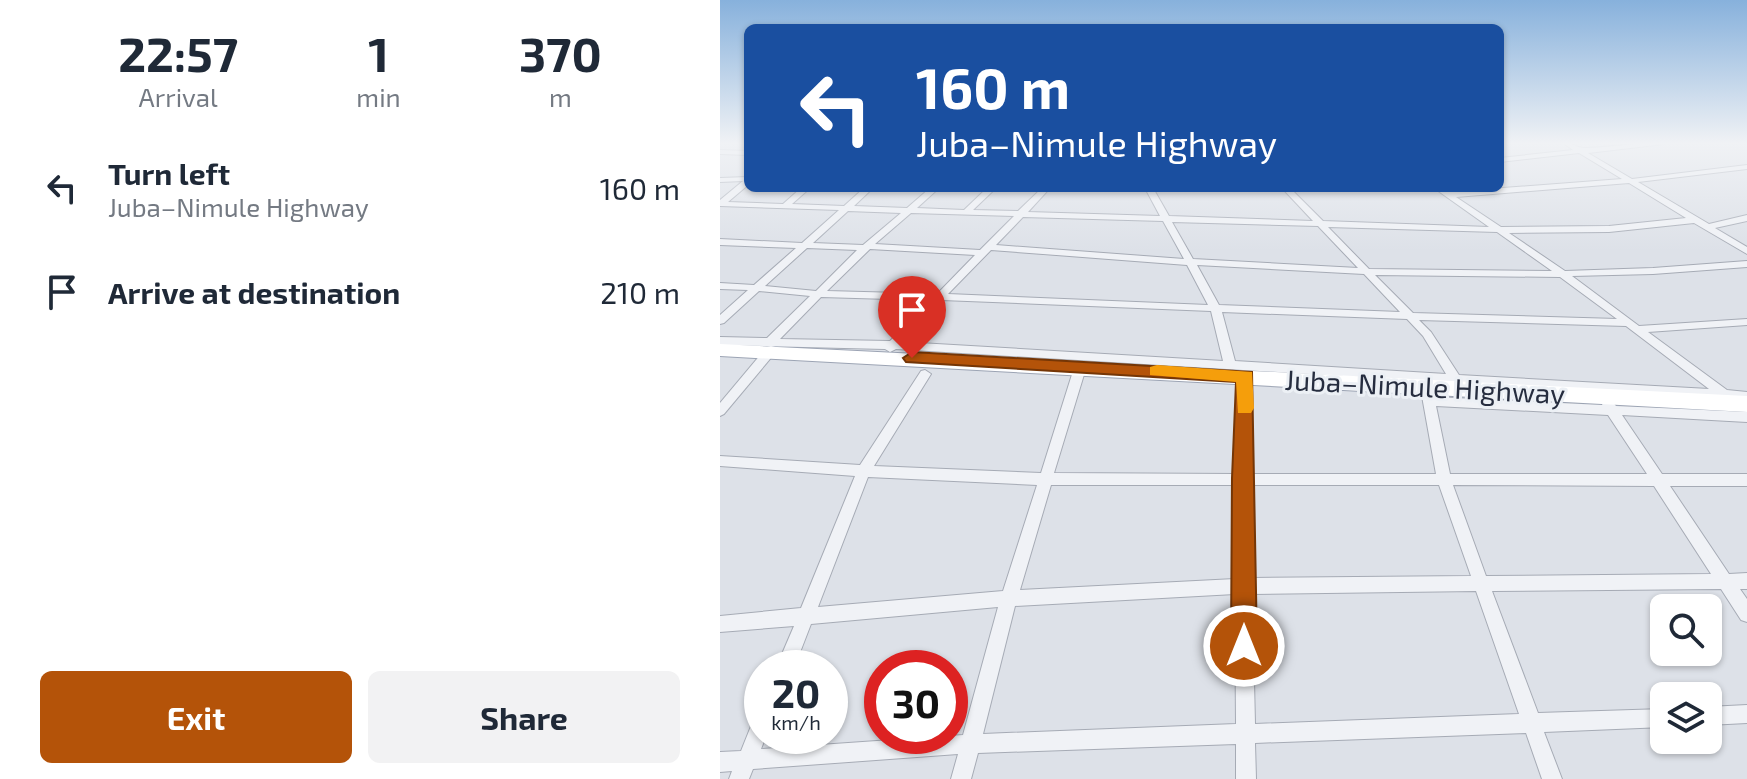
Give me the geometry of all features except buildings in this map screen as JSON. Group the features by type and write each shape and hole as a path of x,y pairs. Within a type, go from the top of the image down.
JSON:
{"main road":[{"name":"Juba–Nimule Highway","path":"720,350 771,346 887,350 1080,368 1238,371 1427,393 1456,382 1607,402 1741,403"}],"street":[{"path":"1627,178 1747,251"},
{"path":"1504,188 1653,178"},
{"path":"720,180 744,180"},
{"path":"720,204 744,183"},
{"path":"787,204 801,192"},
{"path":"720,321 864,192"},
{"path":"720,411 817,294 930,192"},
{"path":"966,212 988,192"},
{"path":"887,350 1042,192"},
{"path":"1152,192 1170,219 1216,309 1238,371 1246,779"},
{"path":"1290,192 1434,343 1456,382"},
{"path":"1445,192 1503,230 1741,403"},
{"path":"720,204 846,206 1324,227 1503,230 1609,229 1695,220"},
{"path":"1708,227 1747,218"},
{"path":"720,242 986,250 1194,264 1367,270 1563,274 1747,264"},
{"path":"720,286 758,286 817,294 940,295 1634,326 1747,322"},
{"path":"720,341 771,346"},
{"path":"887,350 1456,382 1741,403"},
{"path":"961,779 1043,479 1080,368"},
{"path":"792,650 864,471 925,374"},
{"path":"1552,779 1444,481 1427,393 1607,402 1747,614"},
{"path":"720,461 1043,479 1747,480"},
{"path":"720,624 1009,598 1244,586 1747,581"},
{"path":"1722,715 1747,714"},
{"path":"720,761 743,770 969,744 1650,719"}],"slow traffic":[{"path":"1157,371 1245,376 1244,408"}],"route":[{"path":"912,358 1245,376 1242,478 1244,646"}]}
